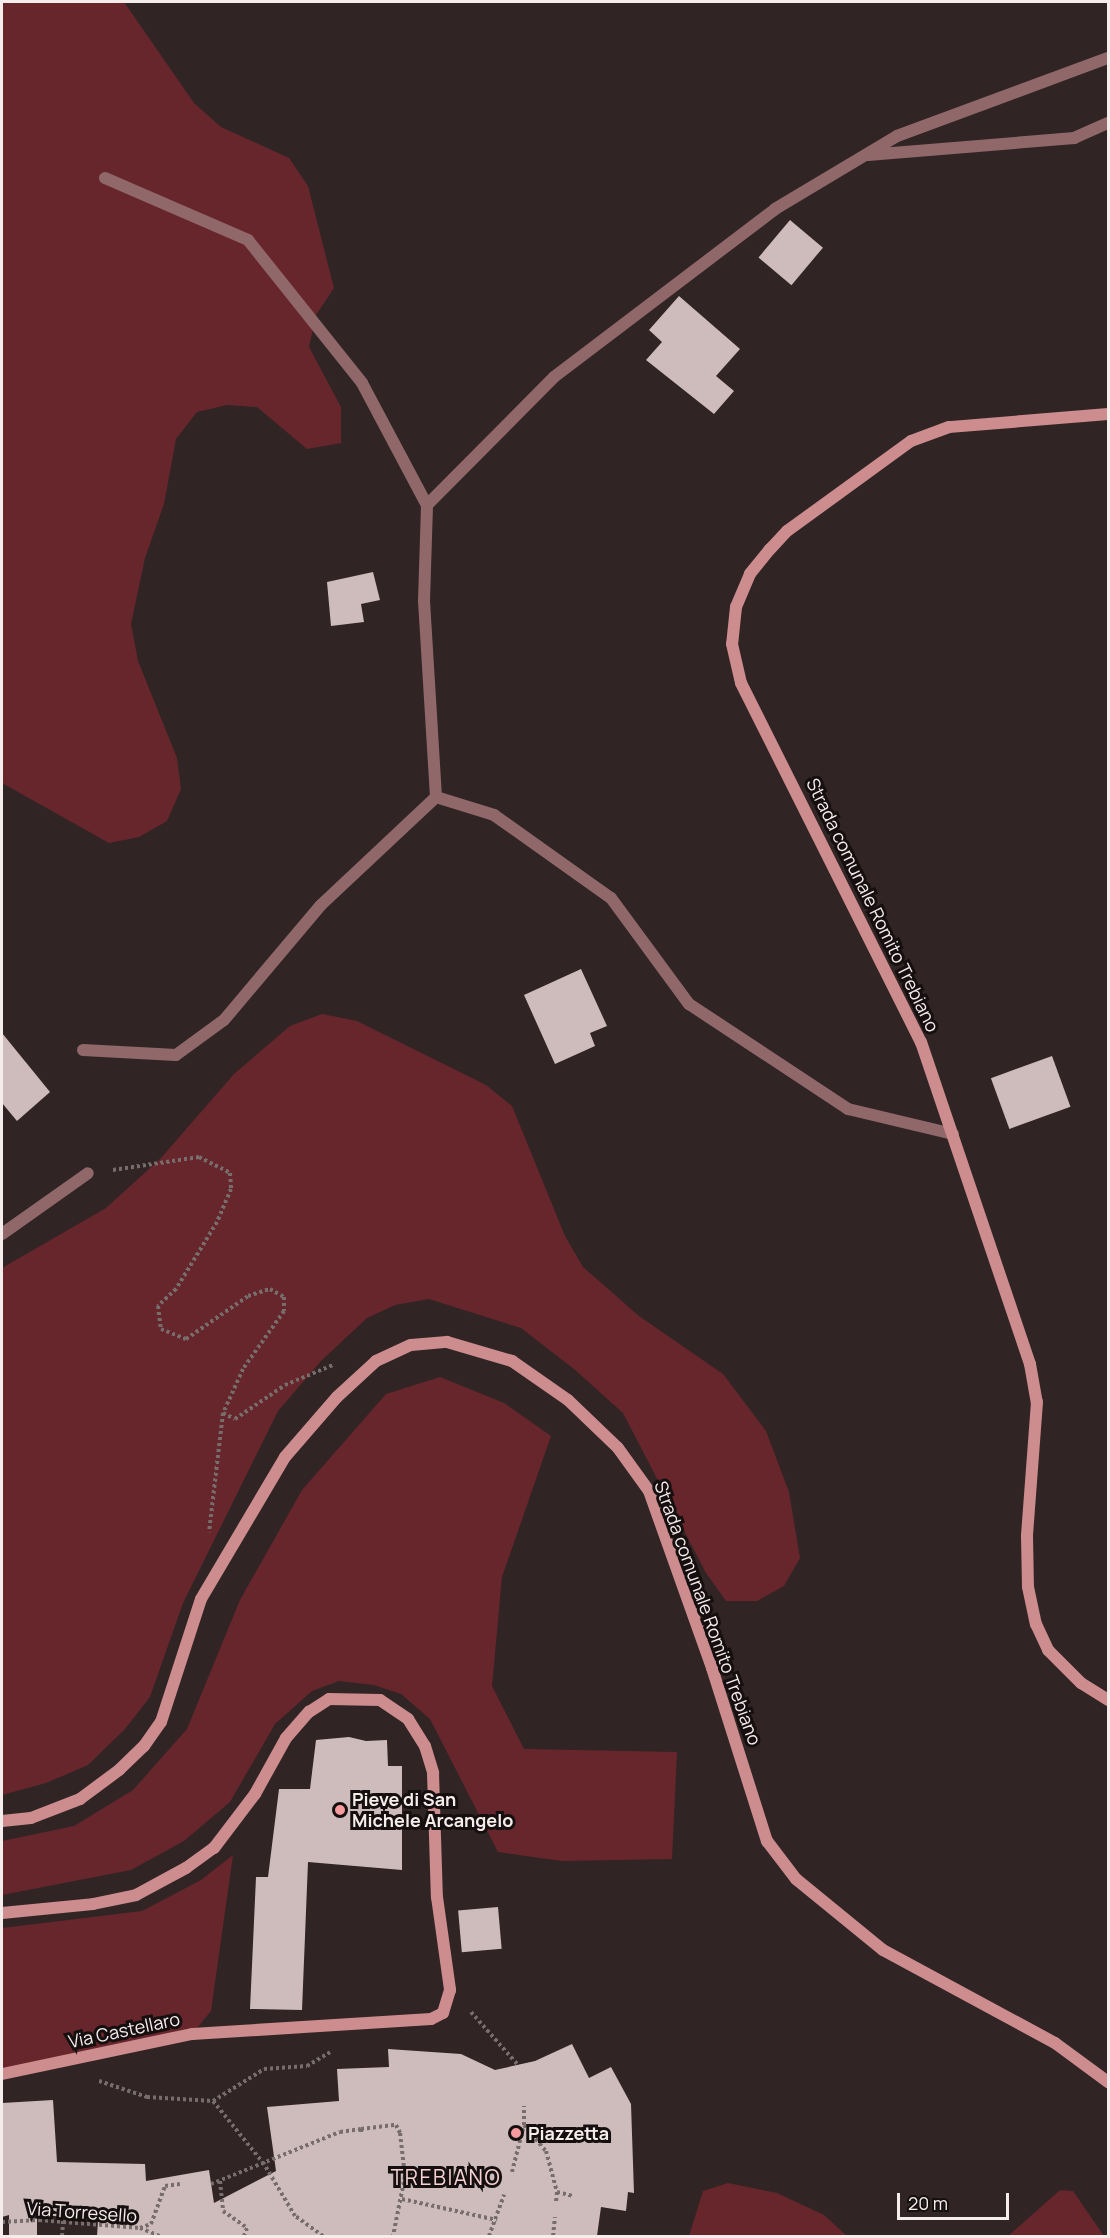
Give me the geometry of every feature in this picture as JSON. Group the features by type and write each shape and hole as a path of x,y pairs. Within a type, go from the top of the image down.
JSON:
{"street":[{"path":"427,505 554,377 775,209 897,136 1108,58"},
{"path":"864,155 1074,138 1108,123"},
{"path":"105,178 248,240 362,383 427,505 424,601 436,797"},
{"name":"Strada comunale Romito Trebiano","path":"1108,414 960,426 911,441 787,531 750,574 736,608 732,644 741,683 903,1000 953,1134 1030,1364 1037,1402 1026,1536 1028,1587 1036,1624 1048,1650 1081,1683 1108,1700"},
{"path":"436,797 494,814 611,898 690,1004 848,1109 953,1134"},
{"path":"83,1050 176,1055 224,1020 321,905 436,797"},
{"path":"2,1234 88,1173"},
{"name":"Strada comunale Romito Trebiano","path":"2,1821 32,1818 80,1799 119,1770 144,1746 161,1722 201,1599 285,1457 337,1397 375,1361 411,1345 447,1342 512,1361 568,1400 618,1448 649,1491 712,1668 767,1840 796,1879 883,1950 1055,2043 1108,2082"},
{"path":"2,1912 93,1904 136,1895 186,1868 214,1848 234,1824 286,1738 309,1712 329,1699 380,1700 408,1719 425,1746 433,1773 437,1897 450,1990"},
{"name":"Via Castellaro","path":"2,2074 192,2034 430,2019 443,2013 450,1990"}],"path":[{"path":"88,1173 199,1157 230,1173 231,1189 217,1222 176,1289 158,1306 161,1329 186,1339 248,1296 270,1289 284,1297 284,1311 243,1369 223,1413 208,1541"},
{"path":"223,1413 235,1419 285,1385 332,1365 375,1361"},
{"path":"450,1990 518,2065"},
{"path":"76,2058 96,2080 147,2097 213,2101 264,2068 307,2066"},
{"path":"213,2101 264,2164 295,2216 323,2236"},
{"path":"512,2172 524,2125 524,2106"},
{"path":"211,2184 340,2132 396,2125 405,2176 393,2236"},
{"path":"524,2125 546,2151 557,2192 556,2202"},
{"path":"220,2181 223,2211 247,2228 244,2236"},
{"path":"140,2228 151,2224 165,2186 180,2184"},
{"path":"557,2192 573,2196"},
{"path":"489,2236 504,2195"},
{"path":"402,2199 496,2220"},
{"path":"553,2236 555,2217"},
{"path":"62,2236 63,2221"},
{"name":"Via Torresello","path":"2,2222 63,2221 140,2228 160,2236"}],"shaded area":[{"path":"2,2 124,2 194,103 221,127 289,158 308,186 334,288 316,315 309,347 341,407 341,443 307,449 257,407 227,405 197,412 176,439 164,504 145,558 131,624 138,661 177,758 181,789 167,821 139,837 109,843 2,783"},
{"path":"322,1014 357,1021 486,1085 512,1106 565,1236 583,1267 639,1316 723,1374 766,1431 789,1492 800,1558 784,1586 757,1601 726,1601 706,1573 623,1413 574,1369 521,1328 429,1299 395,1305 367,1318 321,1361 278,1411 183,1603 150,1697 125,1729 88,1765 46,1783 2,1795 2,1268 106,1208 161,1158 234,1074 290,1026"},
{"path":"440,1377 504,1403 551,1436 502,1577 492,1686 524,1749 677,1752 672,1859 562,1861 498,1852 430,1719 401,1694 374,1685 339,1681 312,1691 275,1724 230,1802 184,1841 131,1870 2,1895 2,1841 74,1826 133,1790 187,1729 240,1600 302,1490 386,1394"},
{"path":"233,1855 211,2011 192,2034 2,2074 2,1928 142,1911 201,1880"},
{"path":"728,2183 777,2193 824,2215 847,2236 689,2236 703,2191"},
{"path":"1060,2190 1073,2191 1104,2236 1008,2236"}],"building":[{"path":"790,220 823,248 791,285 759,258"},
{"path":"679,296 740,349 716,376 734,391 714,414 646,360 662,342 649,330"},
{"path":"373,572 380,600 361,604 364,622 331,626 327,582"},
{"path":"581,969 607,1026 590,1033 595,1046 555,1064 524,995"},
{"path":"2,1033 50,1092 17,1121 2,1103"},
{"path":"1052,1056 1070,1107 1009,1129 991,1078"},
{"name":"Pieve di San Michele Arcangelo","path":"349,1737 366,1741 387,1740 388,1766 402,1766 402,1870 308,1862 302,2010 250,2009 256,1877 268,1877 279,1789 310,1789 316,1740"},
{"path":"498,1907 502,1949 462,1952 458,1910"},
{"path":"572,2044 589,2078 611,2067 631,2104 634,2193 628,2192 626,2211 601,2207 597,2236 97,2236 98,2221 37,2214 37,2236 9,2236 9,2215 2,2217 2,2103 53,2100 57,2162 145,2164 146,2181 209,2170 214,2203 276,2171 267,2107 339,2101 337,2069 389,2067 388,2049 461,2054 495,2070 535,2061"}],"place":[{"name":"Pieve di San Michele Arcangelo","path":"340,1810"},
{"name":"Piazzetta","path":"516,2133"}],"district":[{"name":"TREBIANO","path":"446,2177"}]}
